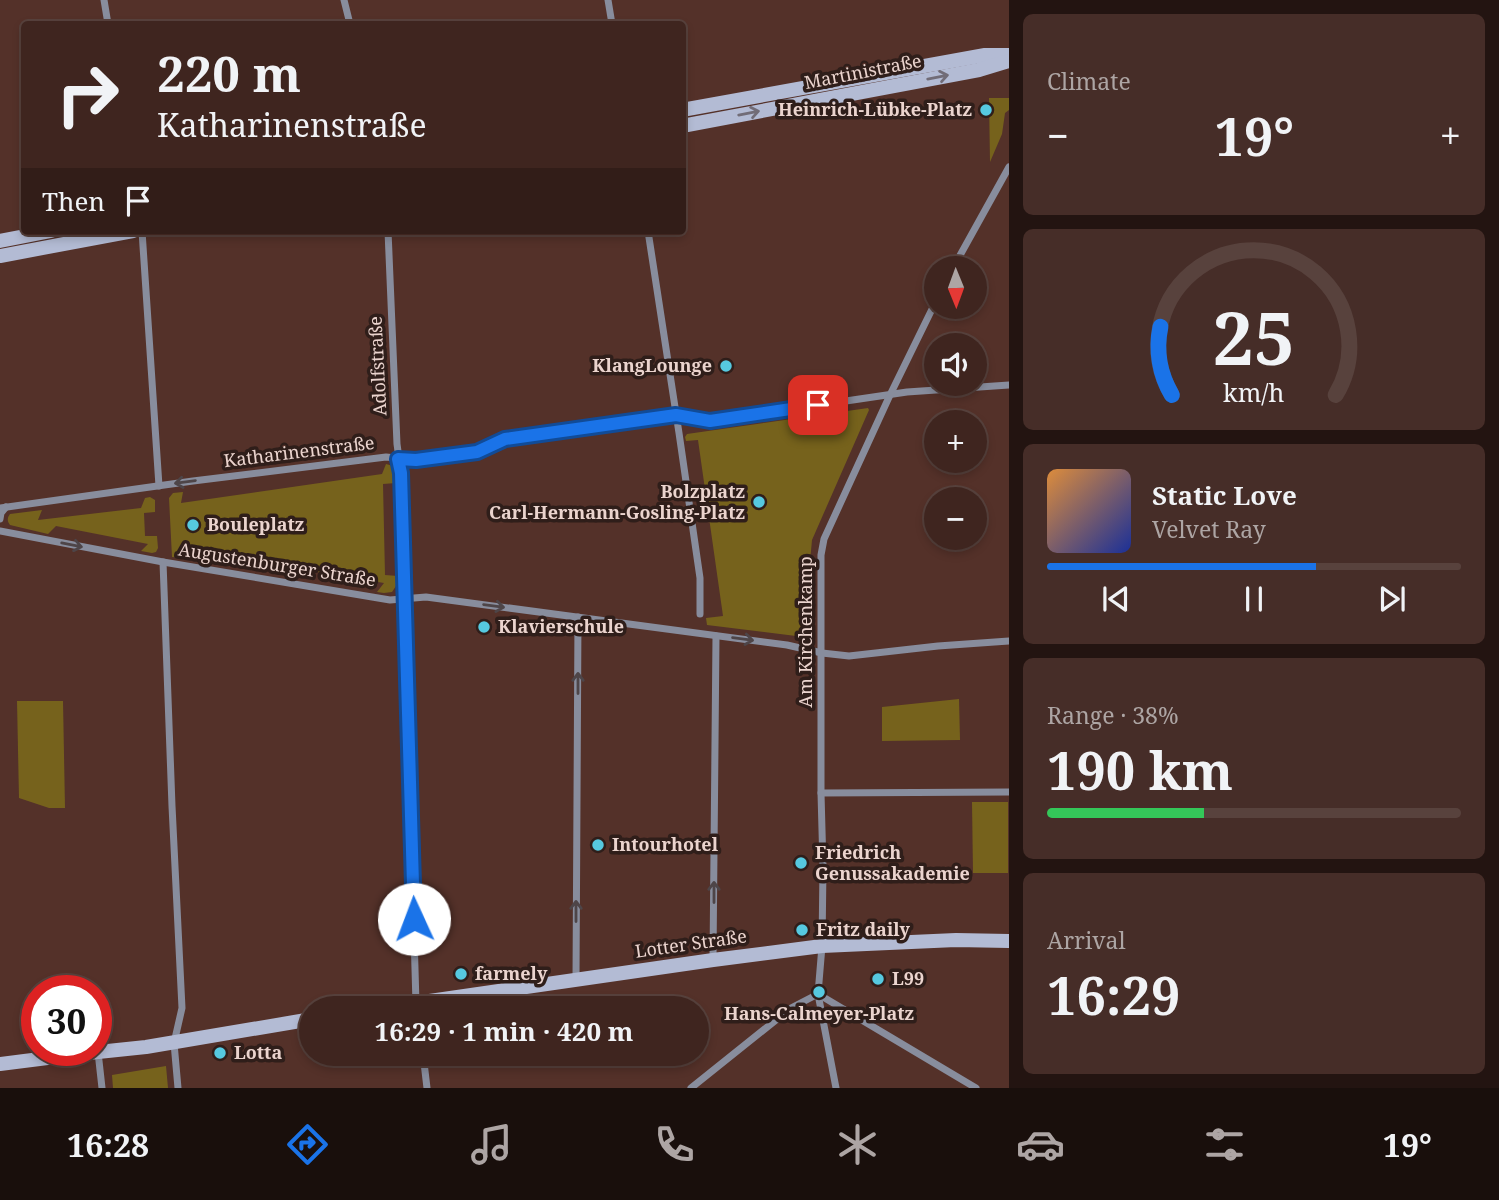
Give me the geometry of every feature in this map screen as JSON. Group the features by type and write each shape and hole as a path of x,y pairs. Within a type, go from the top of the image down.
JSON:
{"street":[{"path":"104,0 108,21"},
{"path":"344,0 349,21"},
{"path":"608,0 612,21"},
{"name":"Martinistraße","path":"686,109 985,55 1009,55"},
{"name":"Martinistraße","path":"686,125 987,68 1009,61"},
{"path":"960,256 1009,167"},
{"path":"0,241 31,235"},
{"path":"0,256 112,235"},
{"path":"142,235 159,486"},
{"name":"Adolfstraße","path":"387,235 398,459 401,473 416,996"},
{"path":"649,235 699,578 700,614"},
{"name":"Am Kirchenkamp","path":"836,1088 818,994 822,946 823,867 821,555 824,539 927,319"},
{"name":"Katharinenstraße","path":"3,507 386,457 416,460 477,452 505,439 676,415 710,421 920,391 1009,385"},
{"path":"3,507 0,520 3,531"},
{"name":"Augustenburger Straße","path":"3,531 163,562 390,600 426,597 787,645 849,656 1009,641"},
{"path":"163,562 182,1008 174,1042 178,1088"},
{"path":"576,979 578,617"},
{"path":"713,960 716,636"},
{"path":"821,793 1009,792"},
{"name":"Lotter Straße","path":"471,996 822,946 956,940 1009,941"},
{"path":"691,1088 791,1008 818,994 976,1088"},
{"path":"112,1050 299,1021"},
{"path":"0,1064 21,1061"},
{"path":"100,1066 102,1088"},
{"path":"425,1066 428,1088"}],"shaded area":[{"path":"989,98 1009,98 1009,110 1005,113 1002,134 990,162"},
{"path":"868,408 812,540 810,562 804,568 804,637 707,625 706,618 723,616 698,440 686,441 687,434"},
{"path":"386,464 393,466 396,473 396,483 383,484 385,575 398,576 392,592 377,592 384,583 191,551 185,558 172,557 169,498 173,493 183,492 181,503 382,474"},
{"path":"145,498 155,500 155,512 144,513 145,536 157,536 158,548 152,553 141,551 148,544 56,526 48,534 10,525 8,521 10,514 42,510 38,520 141,508"},
{"path":"959,699 960,740 882,741 882,707"},
{"path":"17,701 63,701 65,808 49,808 19,798"},
{"path":"972,802 1008,802 1008,873 973,873"},
{"path":"166,1066 168,1088 113,1088 112,1075"}],"place":[{"name":"Heinrich-Lübke-Platz","path":"986,110"},
{"name":"KlangLounge","path":"726,366"},
{"name":"Bolzplatz Carl-Hermann-Gosling-Platz","path":"759,502"},
{"name":"Bouleplatz","path":"193,525"},
{"name":"Klavierschule","path":"484,627"},
{"name":"Intourhotel","path":"598,845"},
{"name":"Friedrich Genussakademie","path":"801,863"},
{"name":"Fritz daily","path":"802,930"},
{"name":"farmely","path":"461,974"},
{"name":"L99","path":"878,979"},
{"name":"Hans-Calmeyer-Platz","path":"819,992"},
{"name":"Lotta","path":"220,1053"}],"route":[{"path":"414,919 401,473 398,459 416,460 477,452 505,439 676,415 710,421 818,405"}]}
